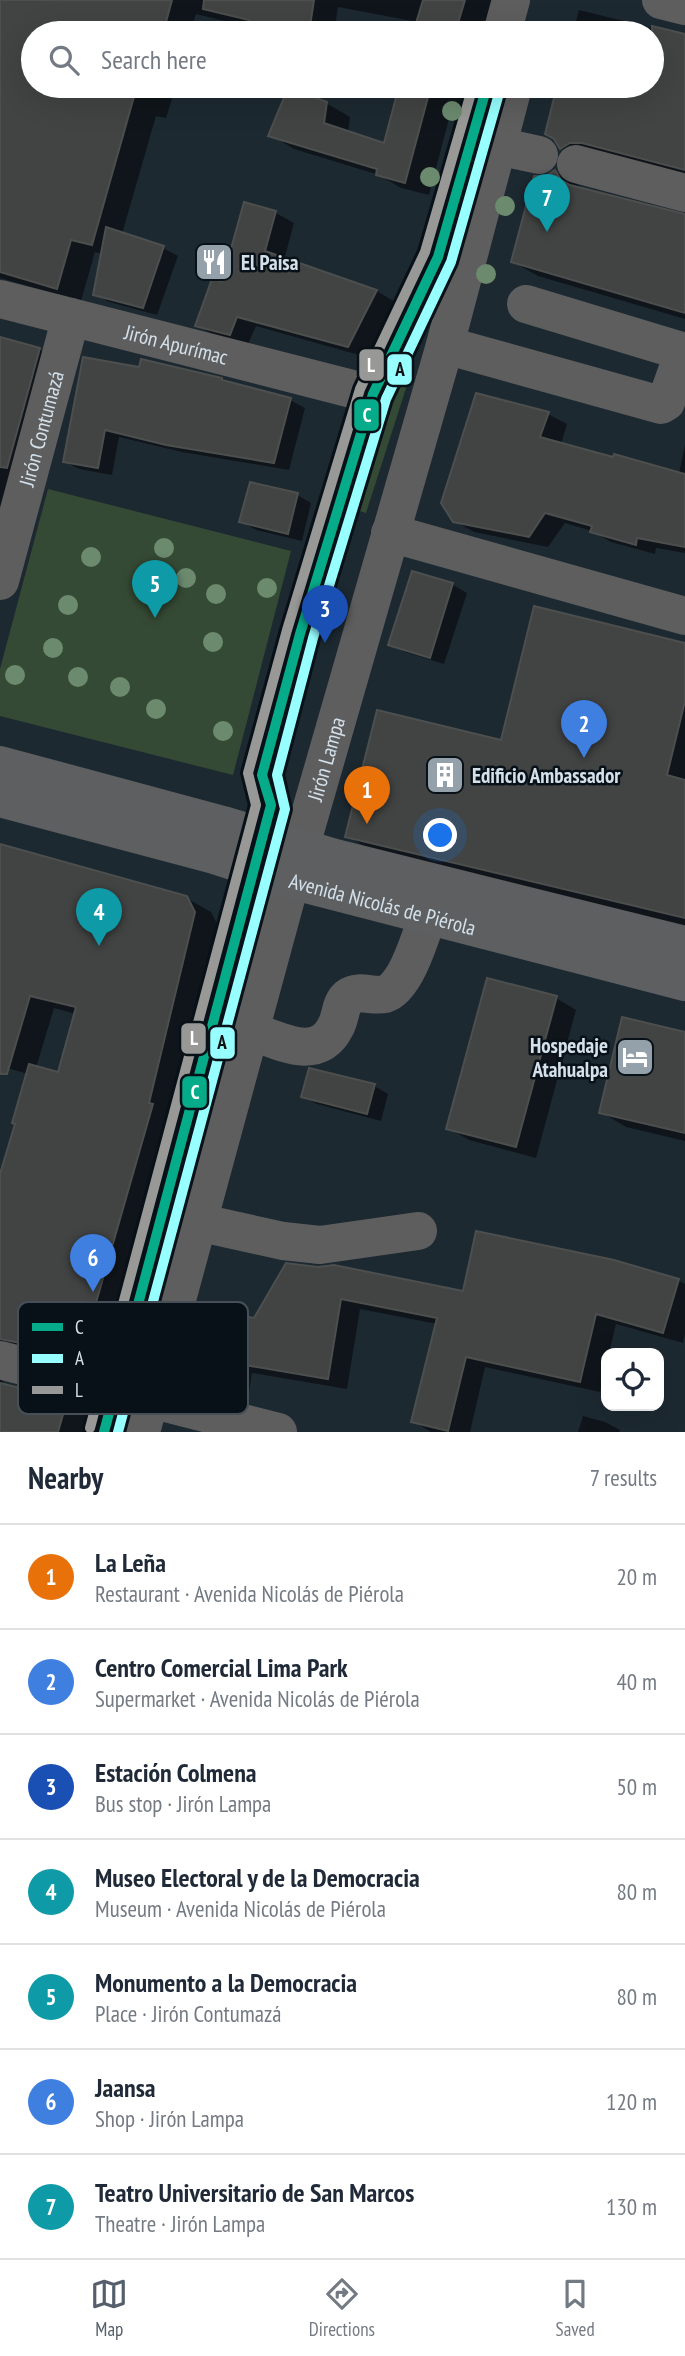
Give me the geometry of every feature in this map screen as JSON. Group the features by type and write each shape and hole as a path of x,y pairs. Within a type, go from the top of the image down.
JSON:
{"main road":[{"name":"Avenida Nicolás de Piérola","path":"0,765 262,836 296,864 428,915 685,982"},
{"name":"Avenida Nicolás de Piérola","path":"0,798 262,836"},
{"name":"Avenida Nicolás de Piérola","path":"296,864 685,944"}],"street":[{"path":"505,21 511,0"},
{"path":"530,21 536,0"},
{"path":"661,0 685,6"},
{"path":"158,1302 262,836 298,788 338,659 423,348 438,257 484,98"},
{"name":"Jirón Lampa","path":"170,1302 197,1222 296,864 445,345 511,98"},
{"path":"498,146 539,155"},
{"path":"576,164 685,193"},
{"name":"Jirón Apurímac","path":"0,299 352,389"},
{"path":"445,345 661,405 666,402 681,359 678,349 526,304"},
{"name":"Jirón Contumazá","path":"0,581 71,317"},
{"path":"390,533 685,616"},
{"path":"251,1031 290,1044 312,1048 319,1045 329,1038 343,1003 350,995 383,994 398,984 409,964 428,915"},
{"path":"197,1222 284,1241 320,1245 418,1231"},
{"path":"0,1360 18,1366"},
{"path":"104,1432 126,1414"},
{"path":"175,1414 278,1432"}],"green space":[{"path":"416,338 407,385 366,513 347,507"},
{"path":"48,489 291,551 233,775 0,716 0,669"}],"building":[{"path":"0,0 172,0 166,21 21,21 21,98 134,98 92,245 71,240 57,289 0,272"},
{"path":"204,0 314,0 311,21 249,21 203,9"},
{"path":"423,0 465,0 459,21 417,21"},
{"path":"664,29 685,34 685,170 582,143 570,143 560,149 554,139 545,134 554,98 664,98"},
{"path":"284,98 316,98 327,102 324,123 384,143 396,98 428,98 405,183 376,175 377,169 268,136"},
{"path":"555,170 561,180 570,185 685,214 685,313 511,262 534,176 546,176"},
{"path":"244,202 276,211 265,251 377,290 348,347 237,317 230,335 195,326 212,279 222,281"},
{"path":"106,227 164,246 143,308 93,295"},
{"path":"0,337 40,348 7,468 0,467"},
{"path":"83,357 139,367 141,359 291,398 274,463 166,445 105,430 98,468 63,462"},
{"path":"476,393 549,412 540,437 685,474 685,547 637,538 636,545 590,532 592,526 545,513 529,537 453,522 441,503"},
{"path":"250,482 298,493 288,534 239,522"},
{"path":"412,571 453,583 430,658 388,645"},
{"path":"534,606 685,643 685,701 667,775 685,780 685,918 345,837 377,710 501,740"},
{"path":"0,844 187,896 195,912 149,1103 153,1104 96,1302 18,1302 18,1343 0,1339 0,1174 29,1064 58,1072 76,1007 30,996 7,1074 0,1074"},
{"path":"487,978 557,996 516,1147 446,1129"},
{"path":"622,1017 685,1032 685,1133 599,1113"},
{"path":"309,1068 375,1084 367,1114 301,1097"},
{"path":"476,1231 614,1260 679,1279 663,1333 596,1314 580,1382 466,1357 448,1431 411,1422 437,1318 341,1299 328,1379 248,1366 248,1317 254,1318 286,1263 318,1267 334,1265 463,1291"},
{"path":"0,1383 18,1388 18,1414 63,1414 58,1432 0,1432"}],"transit line":[{"name":"L","path":"124,1302 256,805 248,773 287,630 360,389 425,252 470,98"},
{"name":"C","path":"139,1302 271,805 262,775 300,634 373,394 438,257 484,98"},
{"name":"A","path":"153,1302 285,809 277,775 313,638 386,399 451,262 498,98"},
{"name":"L","path":"90,1428 94,1414"},
{"name":"C","path":"104,1432 109,1414"},
{"name":"A","path":"118,1432 123,1414"}],"place":[{"name":"Teatro Universitario de San Marcos","path":"547,232"},
{"name":"El Paisa","path":"214,262"},
{"name":"Monumento a la Democracia","path":"155,618"},
{"name":"Estación Colmena","path":"325,643"},
{"name":"Centro Comercial Lima Park","path":"584,758"},
{"name":"Edificio Ambassador","path":"445,775"},
{"name":"La Leña","path":"367,824"},
{"name":"Museo Electoral y de la Democracia","path":"99,946"},
{"name":"Hospedaje Atahualpa","path":"635,1057"},
{"name":"Jaansa","path":"93,1292"}]}
